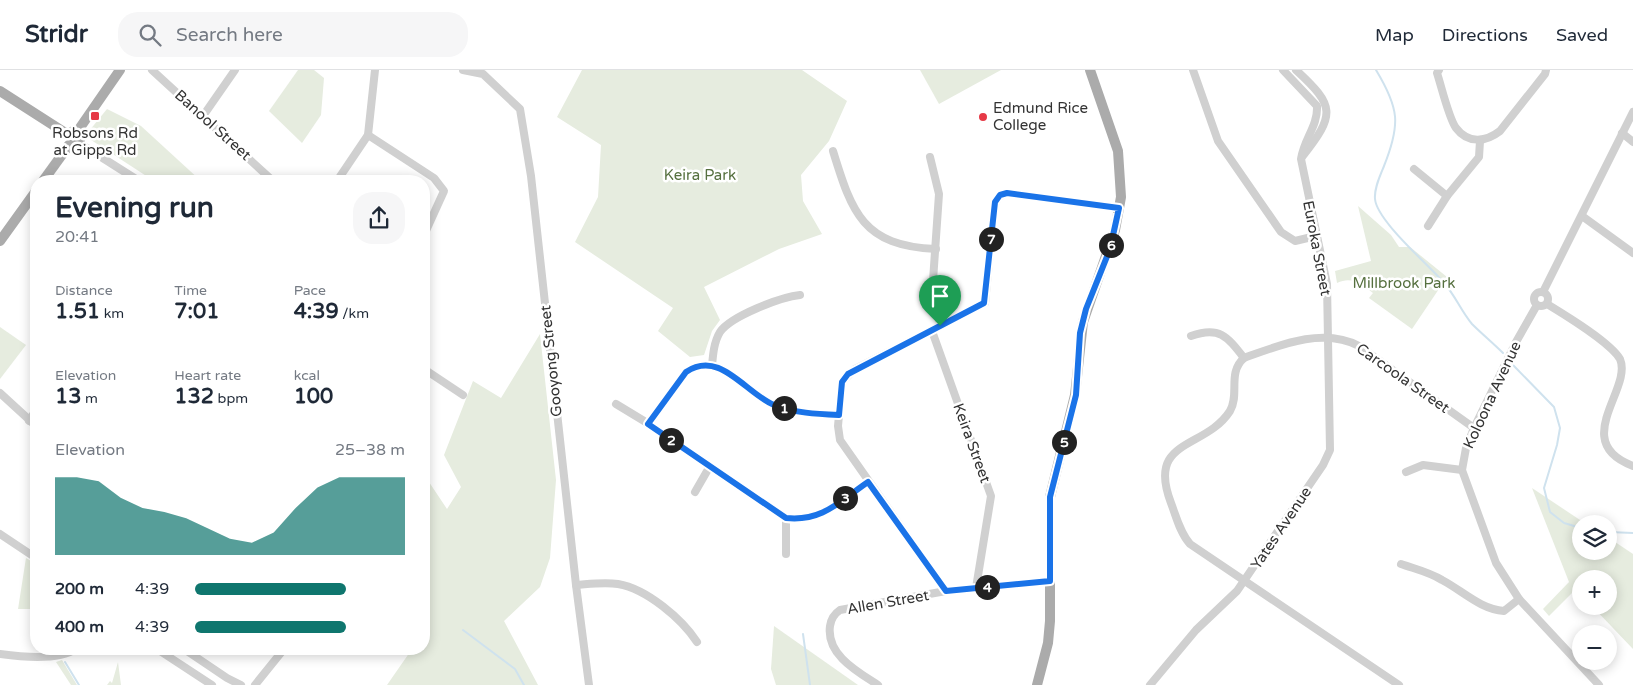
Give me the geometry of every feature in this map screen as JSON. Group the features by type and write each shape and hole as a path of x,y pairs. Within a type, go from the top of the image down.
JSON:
{"main road":[{"path":"47,175 120,70"},
{"path":"1037,685 1049,632 1050,497 1076,395 1080,333 1086,309 1110,249 1119,208 1121,176 1118,151 1090,70"},
{"path":"0,91 73,139"},
{"path":"0,241 30,198"}],"street":[{"name":"Banool Street","path":"152,70 267,175"},
{"path":"203,116 235,70"},
{"path":"340,175 368,135 375,70"},
{"name":"Gooyong Street","path":"463,70 483,74 520,109 531,176 576,585 589,685"},
{"path":"1193,70 1218,141 1270,218 1281,232 1295,240 1316,236"},
{"path":"1282,70 1317,106 1318,119 1303,148 1301,159"},
{"path":"1296,70 1317,90 1326,102 1327,117 1301,159"},
{"path":"1437,71 1456,128 1469,138 1480,141 1491,138 1500,131 1546,74 1546,70"},
{"path":"1543,292 1633,112"},
{"path":"1622,133 1633,142"},
{"path":"368,135 429,175"},
{"path":"73,139 130,175"},
{"path":"1428,226 1447,196 1479,157 1480,141"},
{"path":"833,151 847,196 866,225 888,239 903,245 936,249"},
{"path":"930,157 939,194 932,295 940,326"},
{"name":"Euroka Street","path":"1301,159 1327,284 1328,337"},
{"path":"1414,168 1447,196"},
{"path":"430,175 444,191 430,222"},
{"path":"946,591 840,440 838,431 842,382 848,374 980,307 986,300 995,202 1000,195 1007,193 1119,208"},
{"path":"1582,216 1633,252"},
{"path":"1543,292 1538,292 1534,297 1537,306 1541,307 1547,304"},
{"path":"1543,292 1548,297 1547,304"},
{"path":"712,366 717,338 726,326 778,299 800,295"},
{"path":"1547,304 1610,348 1620,359 1623,375 1608,414 1606,435 1612,452 1633,466"},
{"name":"Koloona Avenue","path":"1537,306 1516,342 1474,428 1466,448 1462,470 1496,563 1519,599 1599,685"},
{"name":"Keira Street","path":"932,331 990,496 976,588"},
{"path":"1191,336 1203,332 1219,333 1229,339 1244,358 1238,364 1234,376 1234,400 1227,416 1172,453 1166,464 1164,476 1166,490 1186,539 1399,685"},
{"name":"Yates Avenue","path":"1150,685 1192,635 1245,581 1329,453 1331,445 1328,337"},
{"name":"Carcoola Street","path":"1244,358 1303,339 1345,338 1474,428"},
{"path":"648,424 686,372 700,365 712,366 723,370 771,404 801,414 839,415"},
{"path":"430,373 463,395"},
{"path":"0,393 29,420"},
{"path":"616,404 786,518 802,520 817,517 868,482"},
{"path":"695,492 710,466"},
{"path":"1406,472 1423,466 1462,470"},
{"path":"786,518 786,554"},
{"path":"0,534 30,554"},
{"path":"1401,564 1427,572 1490,610 1504,611 1519,599"},
{"name":"Allen Street","path":"878,685 842,659 833,645 831,624 835,614 850,607 946,591 1050,581"},
{"path":"576,585 616,584 638,591 683,623 698,642"},
{"path":"0,654 41,658 58,655"},
{"path":"166,655 212,685"},
{"path":"193,655 241,685"},
{"path":"253,684 279,655"}],"green space":[{"path":"298,70 314,70 324,78 321,115 302,143 269,111"},
{"name":"Keira Park","path":"582,70 802,70 847,101 829,141 801,175 803,201 822,234 779,249 704,287 720,320 712,331 704,355 690,357 658,331 673,308 575,242 598,197 601,145 557,117"},
{"path":"920,70 1001,70 939,104"},
{"path":"107,109 141,126 194,175 145,175 85,136"},
{"name":"Millbrook Park","path":"1358,206 1391,235 1399,247 1410,247 1447,277 1412,329 1369,298 1373,293 1360,284 1347,280 1337,283 1335,271 1371,261"},
{"path":"0,327 26,345 0,379"},
{"path":"540,334 556,480 550,558 540,587 504,621 538,685 387,685 408,655 430,655 430,484 447,509 461,487 444,455 473,381 501,398"},
{"path":"1532,488 1572,515 1572,560 1617,560 1617,543 1633,554 1633,649 1617,632 1617,625 1610,625 1601,615 1617,615 1617,570 1572,570 1572,593 1549,616 1543,609 1569,582"},
{"path":"26,558 30,560 30,609 18,609"},
{"path":"774,626 858,685 776,685 771,669"},
{"path":"62,660 77,685 71,685 56,662"},
{"path":"118,662 121,685 107,685 110,681 112,683"}],"waterway":[{"path":"1376,70 1389,95 1395,116 1393,139 1375,191 1378,208 1393,230 1448,288 1472,324 1503,353"},
{"path":"1513,365 1554,407 1560,428 1544,488 1550,512 1564,523 1572,525"},
{"path":"1617,532 1633,533"},
{"path":"463,630 515,669 524,685"},
{"path":"803,634 810,685"},
{"path":"65,662 79,685"}],"place":[{"name":"Robsons Rd at Gipps Rd","path":"95,116"},
{"name":"Edmund Rice College","path":"983,117"}],"route":[{"path":"1007,193 1119,208 1110,249 1086,309 1080,333 1076,395 1050,497 1050,581 946,591 868,482 817,517 802,520 786,518 648,424 682,375 700,365 717,367 723,370 771,404 801,414 839,415 841,388 844,377 855,369 940,326 980,307 986,300 995,202 1000,195 1007,193"}]}
